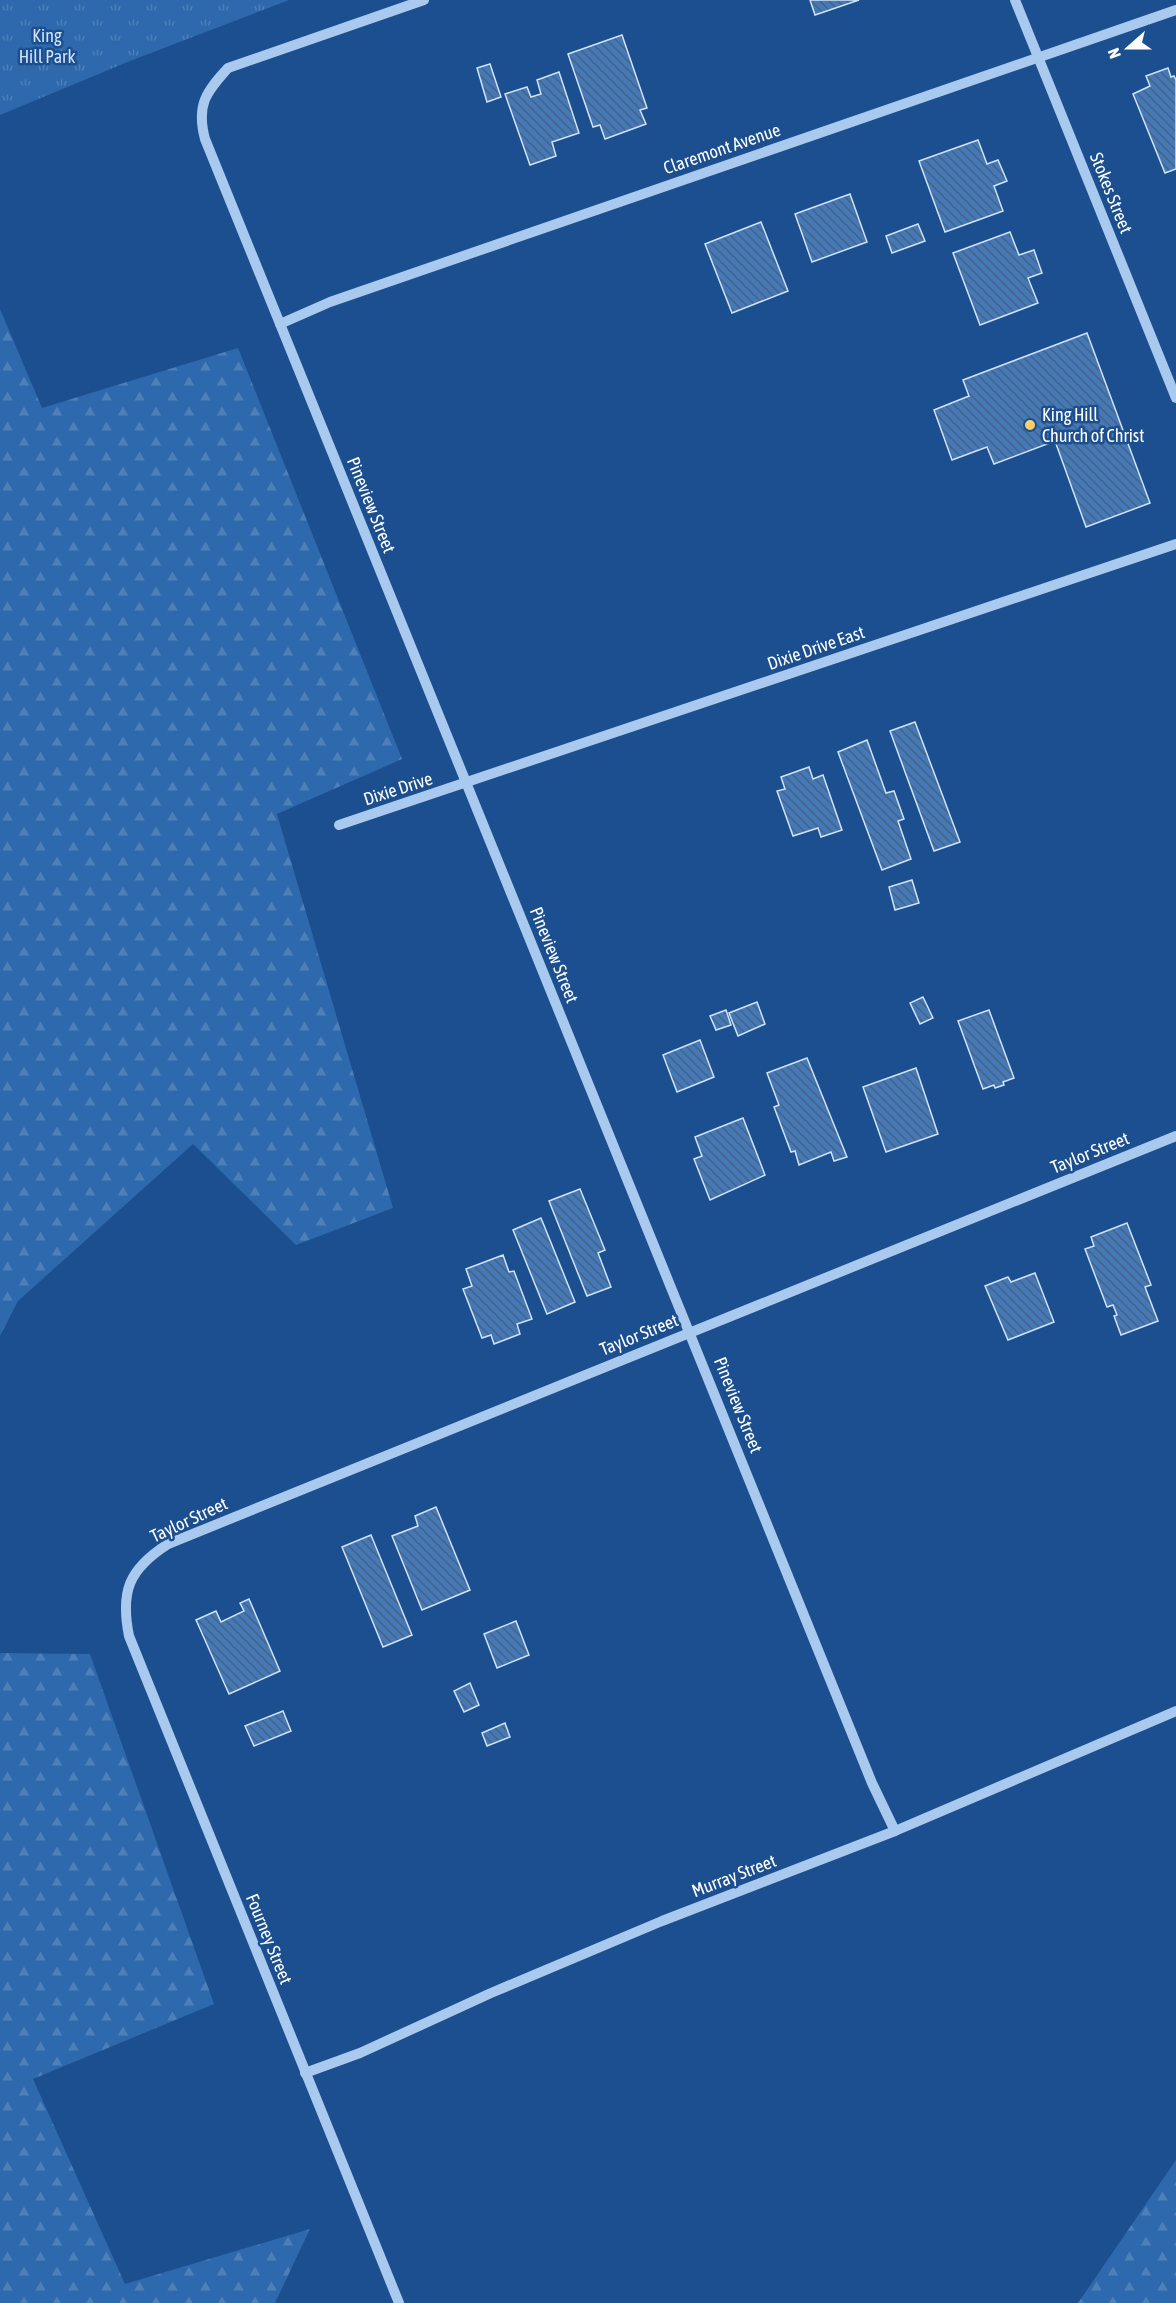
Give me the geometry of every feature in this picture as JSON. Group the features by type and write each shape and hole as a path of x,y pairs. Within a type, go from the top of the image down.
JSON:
{"street":[{"name":"Pineview Street","path":"424,0 228,68 210,88 202,106 201,122 205,139 691,1332 872,1783 895,1831"},
{"name":"Stokes Street","path":"1015,0 1176,398"},
{"name":"Claremont Avenue","path":"280,324 330,302 1176,10"},
{"name":"Dixie Drive East","path":"467,783 1176,544"},
{"name":"Dixie Drive","path":"339,825 467,783"},
{"name":"Taylor Street","path":"129,1584 135,1573 152,1554 168,1544 1176,1136"},
{"name":"Fourney Street","path":"129,1584 124,1612 129,1636 399,2303"},
{"name":"Murray Street","path":"305,2073 360,2053 492,1993 662,1921 895,1831 1176,1711"}],"green space":[{"name":"King Hill Park","path":"0,0 289,0 130,61 0,115"},
{"path":"0,309 42,408 238,348 402,759 277,814 393,1208 296,1245 193,1144 18,1301 0,1336"},
{"path":"0,1653 90,1654 214,2004 33,2079 125,2284 310,2229 275,2303 0,2303"},
{"path":"1176,2160 1176,2303 1078,2303"}],"building":[{"path":"810,0 859,0 815,15"},
{"path":"622,35 647,108 640,110 646,124 605,139 600,125 593,127 568,54"},
{"path":"490,64 501,97 487,102 477,68"},
{"path":"1168,68 1171,77 1174,76 1176,80 1176,169 1165,173 1133,94 1150,86 1146,76"},
{"path":"559,72 579,133 552,142 556,156 530,165 505,94 527,87 531,97 541,94 537,80"},
{"path":"978,140 987,164 998,160 1007,181 994,186 1003,211 945,232 919,161"},
{"path":"850,194 867,242 812,262 795,214"},
{"path":"761,222 788,291 732,313 705,244"},
{"path":"918,224 925,241 892,253 886,236"},
{"path":"1010,232 1019,255 1034,250 1042,273 1028,278 1038,303 980,325 953,253"},
{"name":"King Hill Church of Christ","path":"1087,333 1150,503 1086,527 1055,441 994,464 987,447 952,460 934,410 969,396 963,380"},
{"path":"915,722 960,842 934,851 890,731"},
{"path":"867,740 886,793 894,791 904,819 898,821 911,859 882,870 838,752"},
{"path":"809,767 813,779 823,775 842,830 821,837 818,828 793,836 777,791 785,789 781,777"},
{"path":"912,880 919,903 895,910 889,887"},
{"path":"923,997 933,1018 920,1024 910,1003"},
{"path":"757,1002 765,1024 738,1036 729,1013"},
{"path":"726,1010 731,1025 716,1030 710,1016"},
{"path":"989,1010 1014,1078 1003,1082 1004,1085 995,1088 994,1085 983,1089 958,1021"},
{"path":"700,1040 714,1077 677,1092 663,1055"},
{"path":"807,1058 847,1157 834,1161 831,1152 799,1165 795,1151 791,1152 774,1107 779,1105 767,1073"},
{"path":"916,1068 938,1134 886,1152 863,1087"},
{"path":"743,1118 765,1175 710,1200 694,1159 702,1156 695,1137"},
{"path":"580,1189 605,1250 598,1253 611,1287 587,1296 549,1201"},
{"path":"541,1218 575,1302 547,1314 513,1230"},
{"path":"1127,1223 1151,1285 1145,1287 1158,1321 1121,1335 1114,1316 1117,1315 1113,1305 1107,1307 1085,1249 1094,1246 1091,1237"},
{"path":"503,1255 509,1272 514,1271 532,1319 517,1324 520,1334 494,1344 491,1335 482,1338 463,1289 472,1286 466,1269"},
{"path":"1035,1273 1054,1322 1008,1340 985,1286 1008,1277 1011,1282"},
{"path":"436,1507 470,1590 422,1610 392,1536 418,1526 415,1516"},
{"path":"371,1535 412,1635 383,1647 342,1547"},
{"path":"249,1599 280,1671 229,1694 196,1620 216,1611 221,1622 244,1611 240,1603"},
{"path":"516,1621 529,1655 497,1668 484,1634"},
{"path":"470,1683 479,1705 464,1712 454,1691"},
{"path":"283,1711 291,1731 254,1746 245,1726"},
{"path":"505,1723 510,1737 487,1746 482,1733"}],"place":[{"name":"King Hill Church of Christ","path":"1030,425"}]}
